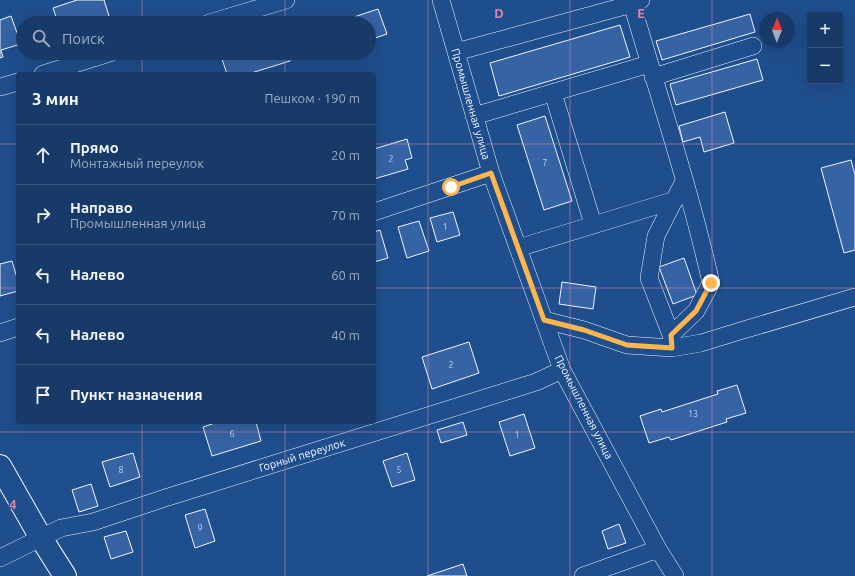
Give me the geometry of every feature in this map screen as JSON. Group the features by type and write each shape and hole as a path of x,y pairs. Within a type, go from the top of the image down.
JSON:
{"main road":[{"path":"0,466 41,538 65,576"}],"street":[{"path":"232,16 286,0"},
{"name":"Промышленная улица","path":"441,0 491,173 562,370 658,548 675,576"},
{"path":"456,52 636,2 651,71 704,251 711,283 696,311 671,342"},
{"path":"474,116 553,93 753,46"},
{"path":"49,72 88,60"},
{"path":"0,88 16,83"},
{"path":"553,93 593,224"},
{"path":"376,211 491,173"},
{"path":"671,342 649,278 656,236 684,181"},
{"path":"518,248 675,200"},
{"path":"544,320 584,330 627,345 671,342 701,343 855,297"},
{"path":"0,333 16,328"},
{"name":"Горный переулок","path":"0,558 62,528 92,522 536,382 562,370"},
{"path":"583,576 658,548"}],"building":[{"path":"77,0 104,0 109,16 56,16 53,8"},
{"path":"378,9 387,34 376,38 376,16 357,16"},
{"path":"750,14 755,32 662,60 656,41"},
{"path":"11,16 16,30 16,46 1,50 3,57 0,58 0,20"},
{"path":"620,25 630,57 499,96 490,63"},
{"path":"757,59 763,80 676,105 670,84"},
{"path":"222,60 290,61 254,72 226,72"},
{"path":"725,112 734,143 704,152 700,137 683,142 679,126"},
{"path":"545,116 572,201 544,210 517,125"},
{"path":"407,139 412,158 405,160 408,169 376,178 376,148"},
{"path":"851,160 855,175 855,250 844,253 821,168"},
{"path":"453,212 460,235 437,242 430,218"},
{"path":"419,221 429,251 407,258 398,227"},
{"path":"380,230 388,258 376,261 376,231"},
{"path":"684,258 697,295 673,304 659,267"},
{"path":"12,261 16,274 16,292 0,296 0,264"},
{"path":"562,282 596,287 593,309 559,304"},
{"path":"469,342 479,373 432,389 422,357"},
{"path":"737,385 746,413 726,419 727,422 671,440 669,437 649,443 640,416 661,409 662,412 718,394 717,391"},
{"path":"524,414 535,448 510,456 499,422"},
{"path":"463,422 467,435 441,443 437,430"},
{"path":"212,424 257,424 261,441 212,456 203,427"},
{"path":"133,453 140,477 110,487 102,462"},
{"path":"407,453 415,480 392,487 383,461"},
{"path":"91,484 98,506 79,512 72,490"},
{"path":"205,509 215,541 195,548 185,515"},
{"path":"619,524 626,543 608,549 602,531"},
{"path":"126,531 133,552 111,559 104,537"},
{"path":"463,564 467,576 427,576"}],"route":[{"path":"451,187 491,173 544,320 584,330 627,345 672,348 671,335 696,311 711,283"}]}
